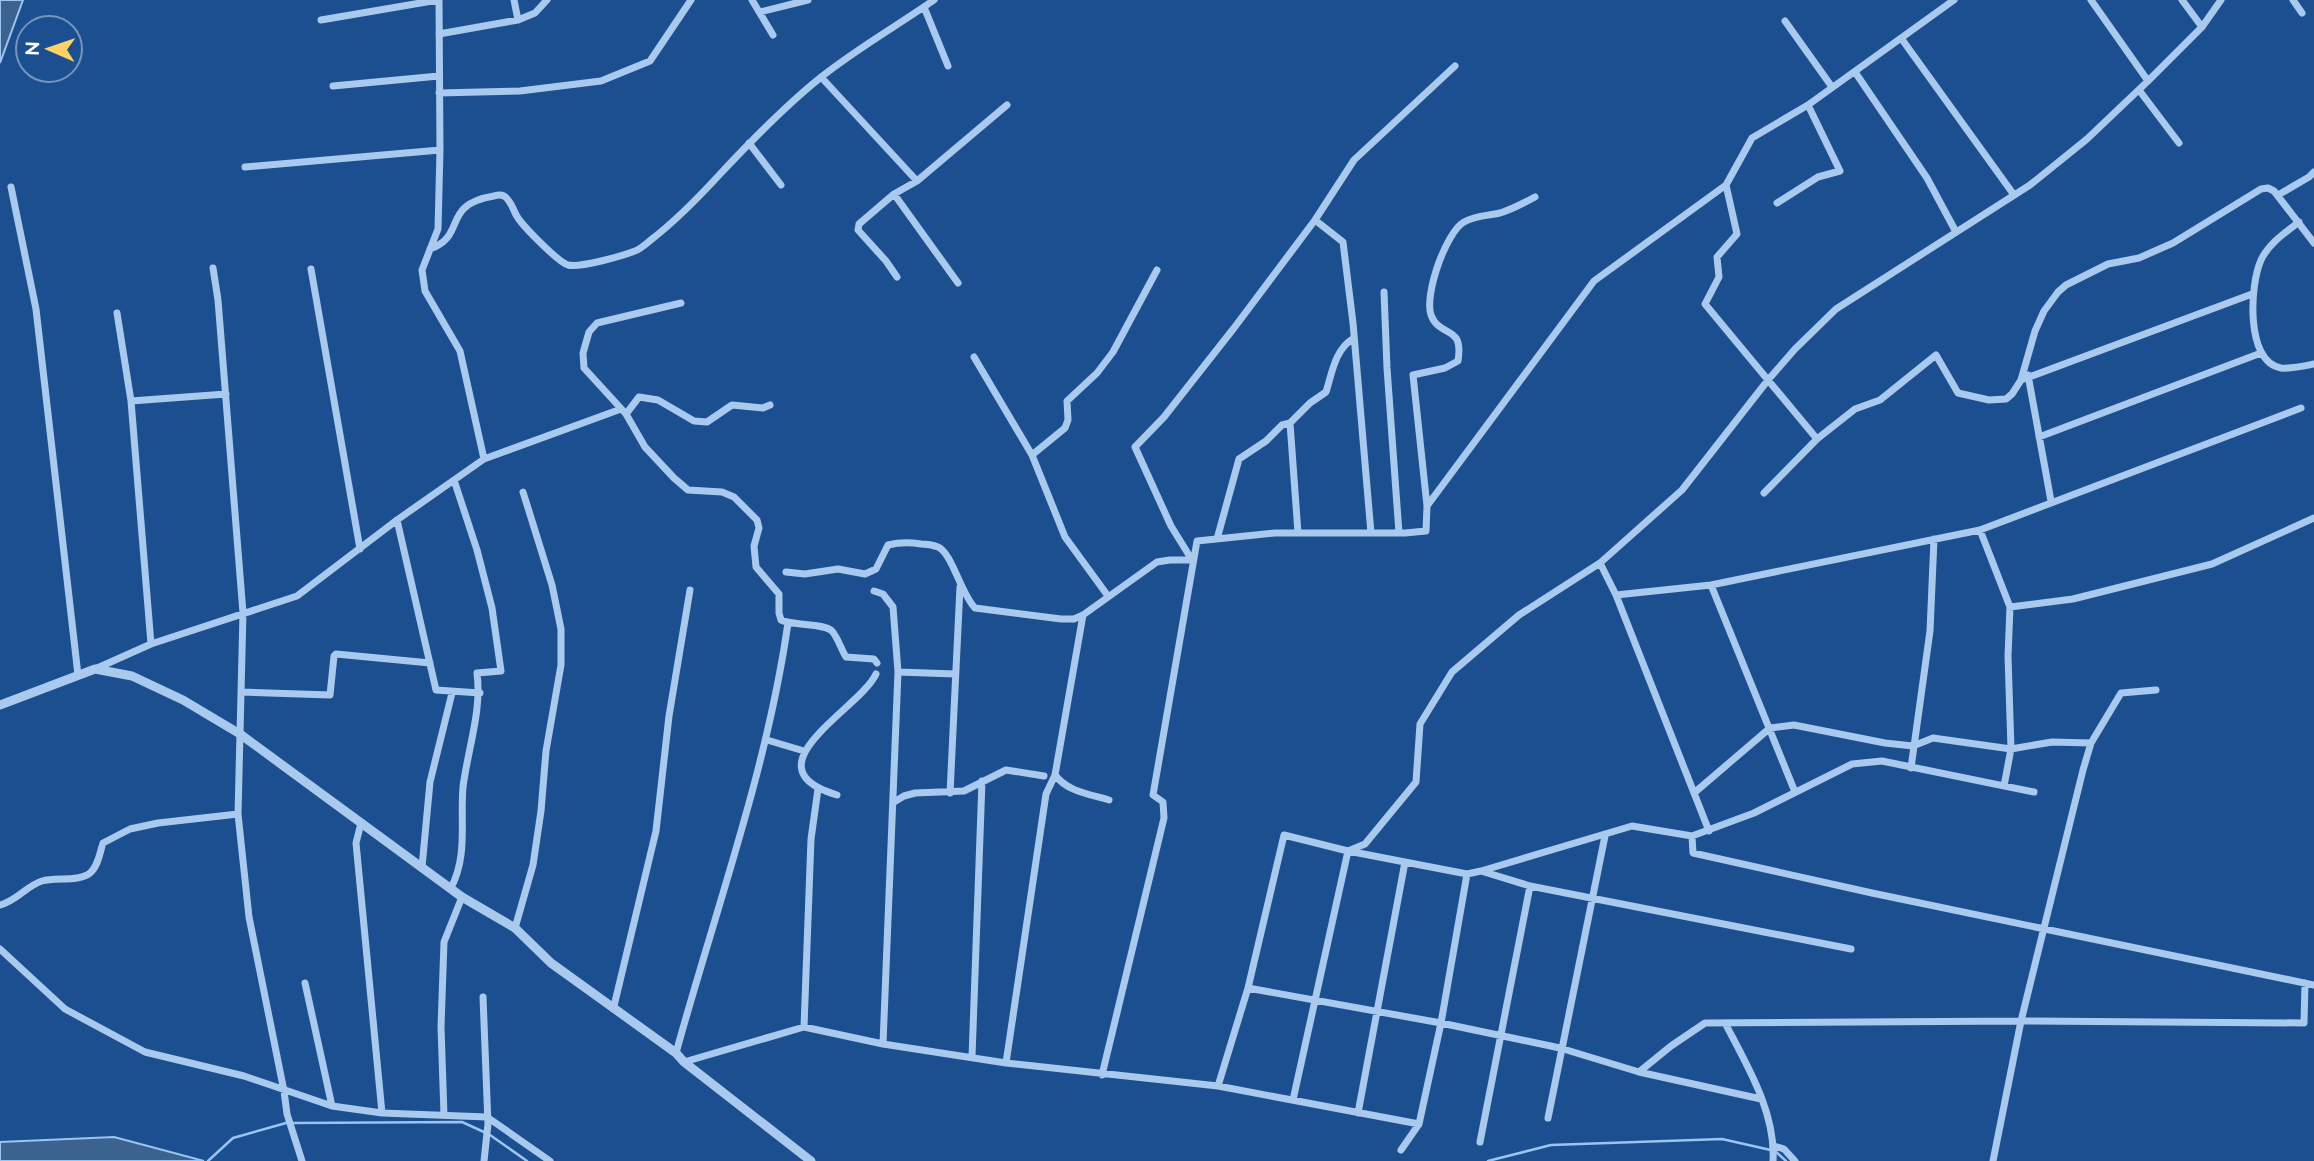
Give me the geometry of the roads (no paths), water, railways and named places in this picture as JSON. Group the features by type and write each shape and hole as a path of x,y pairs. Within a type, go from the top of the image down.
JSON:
{"street":[{"path":"321,20 438,0 438,229 422,270 425,291 460,351 484,459"},
{"path":"514,0 518,20"},
{"path":"439,34 518,20 535,13 547,0"},
{"path":"439,93 520,91 601,80 650,61 691,0"},
{"path":"752,0 772,35"},
{"path":"760,12 808,0"},
{"path":"430,249 443,244 462,208 472,201 498,195 505,197 511,204 529,233 567,265 583,264 637,251 678,218 750,143 821,77 934,0"},
{"path":"1427,506 1594,281 1726,185 1752,138 1808,105 1954,0"},
{"path":"2091,0 2148,81"},
{"path":"2182,0 2202,27"},
{"path":"1348,850 1365,844 1416,782 1420,724 1452,671 1519,615 1600,563 1682,490 1768,380 1836,309 2030,185 2087,139 2139,90 2202,27 2221,0"},
{"path":"2293,0 2302,13"},
{"path":"924,7 948,65"},
{"path":"1785,21 1832,87"},
{"path":"1901,38 2014,195"},
{"path":"1192,560 1171,526 1135,447 1164,418 1186,390 1315,220 1354,160 1455,66"},
{"path":"1855,72 1927,178 1956,232"},
{"path":"333,86 439,76"},
{"path":"821,77 917,181"},
{"path":"2139,90 2179,143"},
{"path":"897,277 858,227 894,194 917,181 1007,105"},
{"path":"1777,203 1818,177 1840,171 1808,105"},
{"path":"750,143 781,185"},
{"path":"244,167 440,150"},
{"path":"2278,195 2314,172"},
{"path":"1726,185 1737,234 1717,257 1719,277 1705,304 1817,439"},
{"path":"11,187 36,310 78,675"},
{"path":"2051,501 2024,378 2025,364 2035,331 2044,311 2058,292 2066,285 2108,264 2139,258 2173,243 2262,189 2269,188 2278,195 2314,243"},
{"path":"894,194 958,283"},
{"path":"1102,1075 1164,818 1163,802 1153,795 1197,541 1275,533 1426,531 1427,506 1413,375 1445,368 1458,361 1461,346 1454,334 1444,330 1432,317 1429,297 1443,254 1460,224 1475,216 1511,209 1535,197"},
{"path":"1315,220 1343,242 1371,533"},
{"path":"2299,222 2269,247 2260,262 2252,294 2254,326 2261,353 2270,363 2281,368 2314,364"},
{"path":"214,268 243,614 238,814 249,917 287,1114 302,1161"},
{"path":"311,269 360,549"},
{"path":"1032,456 1065,428 1068,419 1067,401 1097,373 1113,352 1157,270"},
{"path":"1384,292 1399,533"},
{"path":"1764,493 1817,439 1855,409 1880,400 1936,355 1954,390 1962,396 1989,400 2006,399 2024,378 2252,294"},
{"path":"681,303 597,323 593,326 583,353 584,368 623,412 645,447 688,490 722,492 734,497 757,520 759,527 754,547 756,568 779,594 781,620 827,628 834,633 846,657 874,659 877,663"},
{"path":"117,313 131,401 151,644"},
{"path":"1217,539 1239,459 1266,441 1282,425 1290,423 1310,403 1326,392 1335,362 1346,343 1354,338"},
{"path":"2039,437 2261,353"},
{"path":"974,357 1032,456 1065,537 1108,596"},
{"path":"131,401 226,394"},
{"path":"0,705 151,644 297,596 397,520 484,459 623,412 639,397 658,400 694,421 707,422 732,405 763,408 770,405"},
{"path":"1616,595 1711,585 1980,530 2301,408"},
{"path":"1290,423 1298,533"},
{"path":"450,888 458,874 462,858 463,787 480,693 477,671 501,671 492,608 477,550 454,480"},
{"path":"515,928 533,865 547,751 562,665 561,629 554,596 523,492"},
{"path":"2010,607 2073,599 2211,564 2314,518"},
{"path":"397,520 436,690 480,693"},
{"path":"1980,530 2010,607 2008,656 2011,750 2004,786"},
{"path":"1911,768 1930,631 1934,539"},
{"path":"786,572 805,575 838,569 865,574 876,569 888,545 906,541 931,545 942,550 968,600 975,608 1074,619 1157,562 1170,559 1192,560"},
{"path":"1600,563 1616,595 1709,831"},
{"path":"950,793 960,585"},
{"path":"1711,585 1796,792"},
{"path":"614,1006 656,831 669,716 690,590"},
{"path":"874,592 883,594 893,607 898,672 883,1044"},
{"path":"1006,1063 1046,794 1055,775 1083,615"},
{"path":"676,1053 767,740 780,681 788,623"},
{"path":"241,692 330,695 336,654 430,663"},
{"path":"94,669 132,676 183,700 240,734 462,897 515,928 551,962 676,1053 811,1161"},
{"path":"898,672 955,674"},
{"path":"837,795 818,789 803,773 804,751 851,701 873,682 876,674"},
{"path":"1993,1161 2021,1021 2091,743 2121,693 2156,690"},
{"path":"422,867 429,782 452,692"},
{"path":"1694,793 1770,728 1794,725 1913,746 1933,738 2011,750 2052,742 2091,743"},
{"path":"767,740 804,751"},
{"path":"1218,1086 1248,988 1284,835 1467,874 1632,826 1692,836 1796,792 1852,764 1882,761 2034,792"},
{"path":"894,802 915,793 964,791 1012,770 1044,776"},
{"path":"1055,775 1062,784 1071,789 1109,800"},
{"path":"972,1057 982,781"},
{"path":"804,1027 809,875 818,789"},
{"path":"0,905 9,903 27,887 44,881 87,876 94,870 103,843 130,829 158,822 238,814"},
{"path":"361,823 356,843 382,1113"},
{"path":"1548,1118 1560,1048 1605,836"},
{"path":"1692,836 1693,853 2314,985"},
{"path":"1293,1100 1348,850"},
{"path":"1358,1113 1405,862"},
{"path":"1481,871 1530,886 1851,949"},
{"path":"1401,1150 1419,1124 1441,1023 1467,874"},
{"path":"1480,1142 1530,886"},
{"path":"444,1115 441,1027 444,942 462,897"},
{"path":"0,949 65,1009 145,1052 244,1076 332,1106 382,1113 444,1115 487,1120 550,1161"},
{"path":"305,983 332,1106"},
{"path":"1639,1072 1705,1023 2304,1023 2305,983"},
{"path":"1248,988 1377,1010 1560,1048 1639,1072 1761,1099"},
{"path":"482,997 487,1120 484,1161"},
{"path":"1725,1023 1752,1074 1761,1099 1774,1146 1773,1161"},
{"path":"684,1062 804,1027 883,1044 1006,1063 1218,1086 1419,1124"},
{"path":"1774,1146 1784,1149 1796,1161"}],"water":[{"path":"0,0 23,0 18,14 14,14 14,25 0,63"},
{"path":"114,1137 204,1161 0,1161 0,1142"}],"waterway":[{"path":"293,1123 462,1122 484,1132"},
{"path":"208,1161 233,1138 286,1123"},
{"path":"490,1135 527,1161"},
{"path":"1488,1161 1551,1145 1722,1139 1775,1151 1786,1161"}]}
